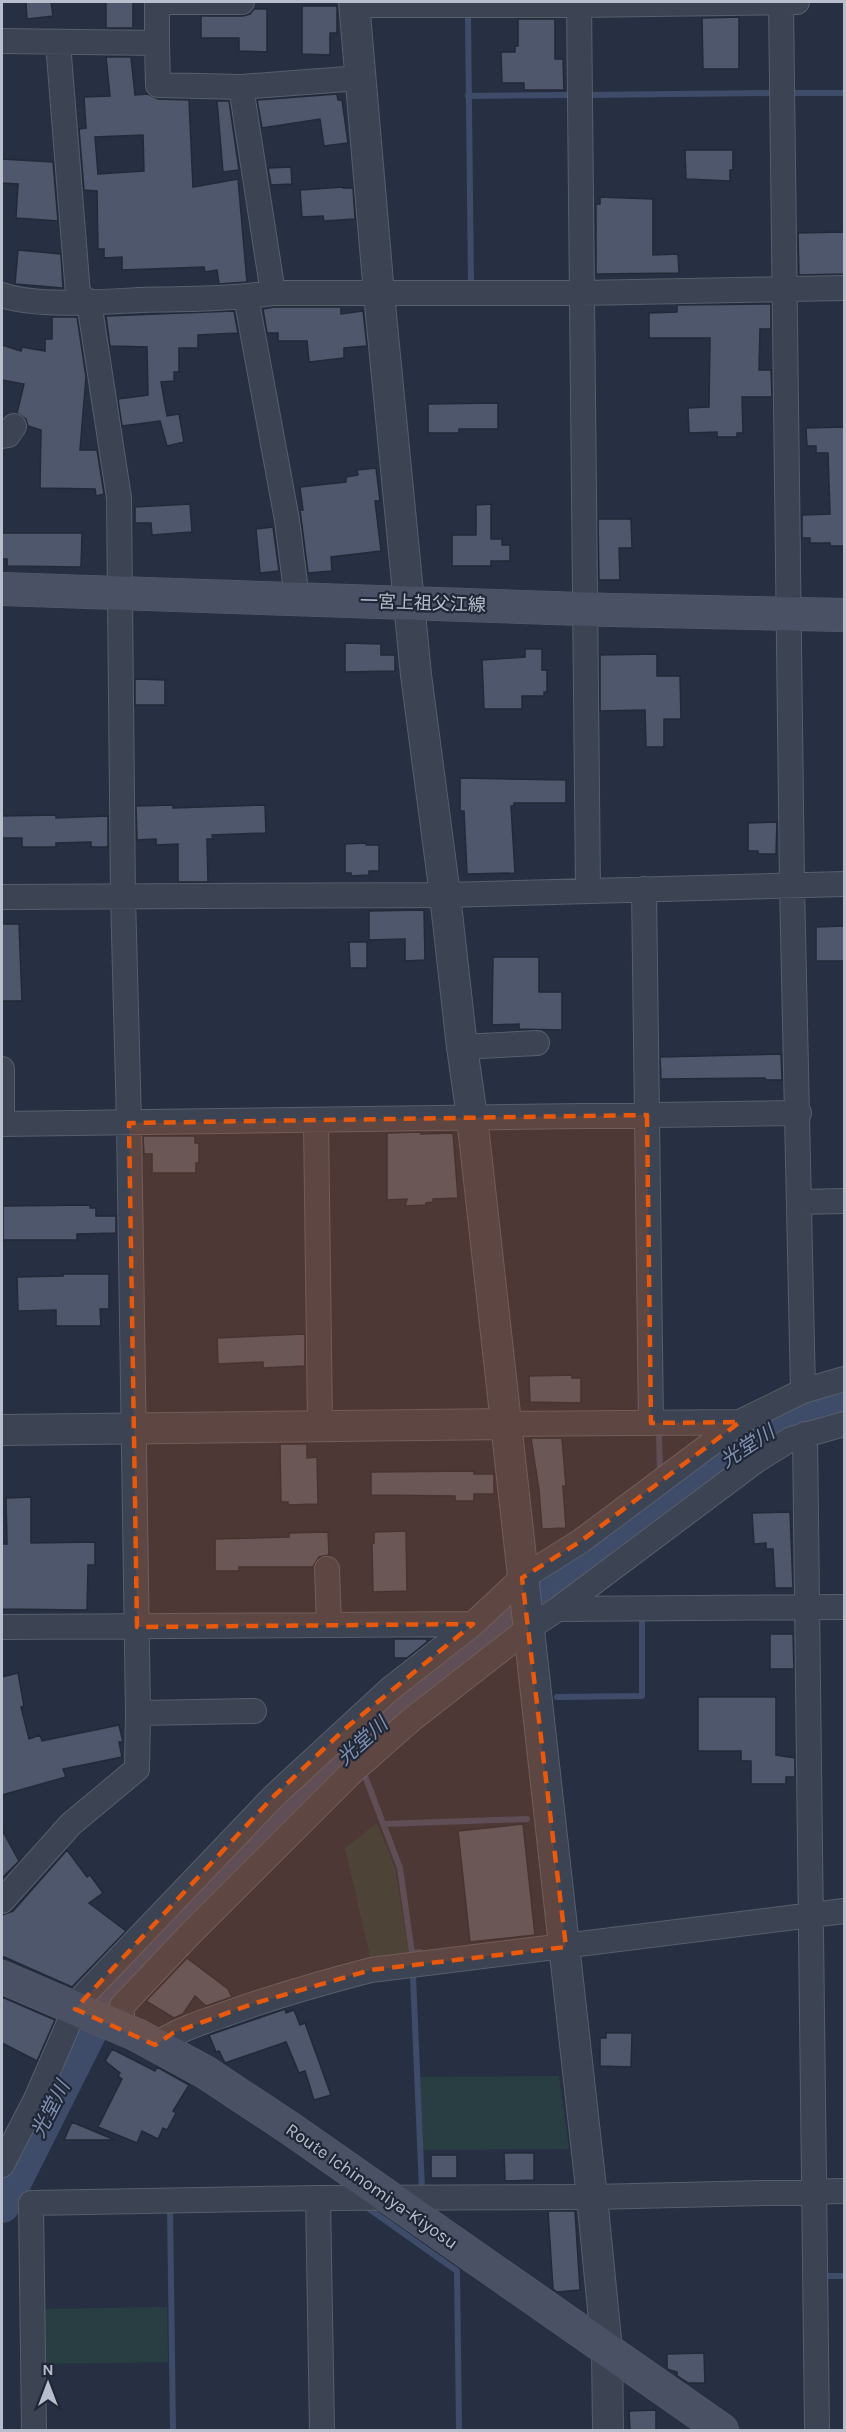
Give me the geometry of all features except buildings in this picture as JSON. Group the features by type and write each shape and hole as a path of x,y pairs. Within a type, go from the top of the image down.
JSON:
{"main road":[{"name":"一宮上祖父江線","path":"2,589 584,609 844,615"},
{"name":"Route Ichinomiya-Kiyosu","path":"2,1977 155,2044 204,2072 291,2129 722,2430"}],"street":[{"path":"242,2 157,2 158,85 241,87 360,78"},
{"path":"781,2 792,885 799,1113 803,1391"},
{"path":"608,2430 607,2350 566,1947 446,895 416,675 379,294 354,3 797,2"},
{"path":"579,3 588,890"},
{"path":"2,41 158,43"},
{"path":"2,1901 70,1824 137,1770 134,1429 123,896 119,498 89,302 78,294 58,43"},
{"path":"241,87 273,292"},
{"path":"2,295 15,300 89,302 246,297 273,292 581,293 844,288"},
{"path":"246,297 287,520 297,599"},
{"path":"2,897 446,895 844,884"},
{"path":"644,889 651,1423"},
{"path":"462,1047 537,1043"},
{"path":"2,1069 2,1124 799,1113"},
{"path":"316,1121 320,1425"},
{"path":"800,1202 844,1201"},
{"path":"2,2165 36,2099 84,1995 274,1796 381,1696 523,1582 740,1422 803,1391 844,1379"},
{"path":"2,1430 740,1422"},
{"path":"114,2025 122,2018 122,2006 189,1935 351,1773 411,1719 529,1627 558,1609 757,1460 791,1439 844,1424"},
{"path":"805,1434 817,2430"},
{"path":"327,1569 329,1624"},
{"path":"558,1609 844,1607"},
{"path":"2,1627 473,1624"},
{"path":"138,1713 254,1711"},
{"path":"155,2044 173,2033 252,2004 371,1970 844,1911"},
{"path":"34,2430 29,2202 387,2197 414,2199 592,2197 844,2191"},
{"path":"318,2198 322,2430"}],"highlighted area":[{"path":"647,1115 651,1423 740,1422 581,1541 522,1578 566,1947 371,1970 252,2004 173,2033 155,2045 75,2009 274,1796 347,1727 473,1624 137,1627 129,1123"}],"green space":[{"path":"377,1823 395,1868 409,1956 372,1965 345,1848"},
{"path":"559,2076 569,2149 423,2150 420,2077"},
{"path":"167,2307 168,2362 39,2364 38,2309"}],"waterway":[{"path":"463,14 468,15 471,285"},
{"path":"585,95 774,93"},
{"path":"788,93 844,93"},
{"path":"468,96 569,95"},
{"name":"光堂川","path":"2,2205 105,2000 247,1852 344,1756 475,1641 704,1474 782,1422 844,1402"},
{"path":"659,1433 660,1474"},
{"path":"660,1491 661,1505"},
{"path":"557,1697 642,1696 642,1622"},
{"path":"365,1776 400,1868 412,1953 420,1952"},
{"path":"383,1824 527,1819"},
{"path":"413,1976 422,2190"},
{"path":"365,2206 457,2271 459,2430"},
{"path":"170,2208 173,2430"},
{"path":"821,2276 844,2276"}]}
